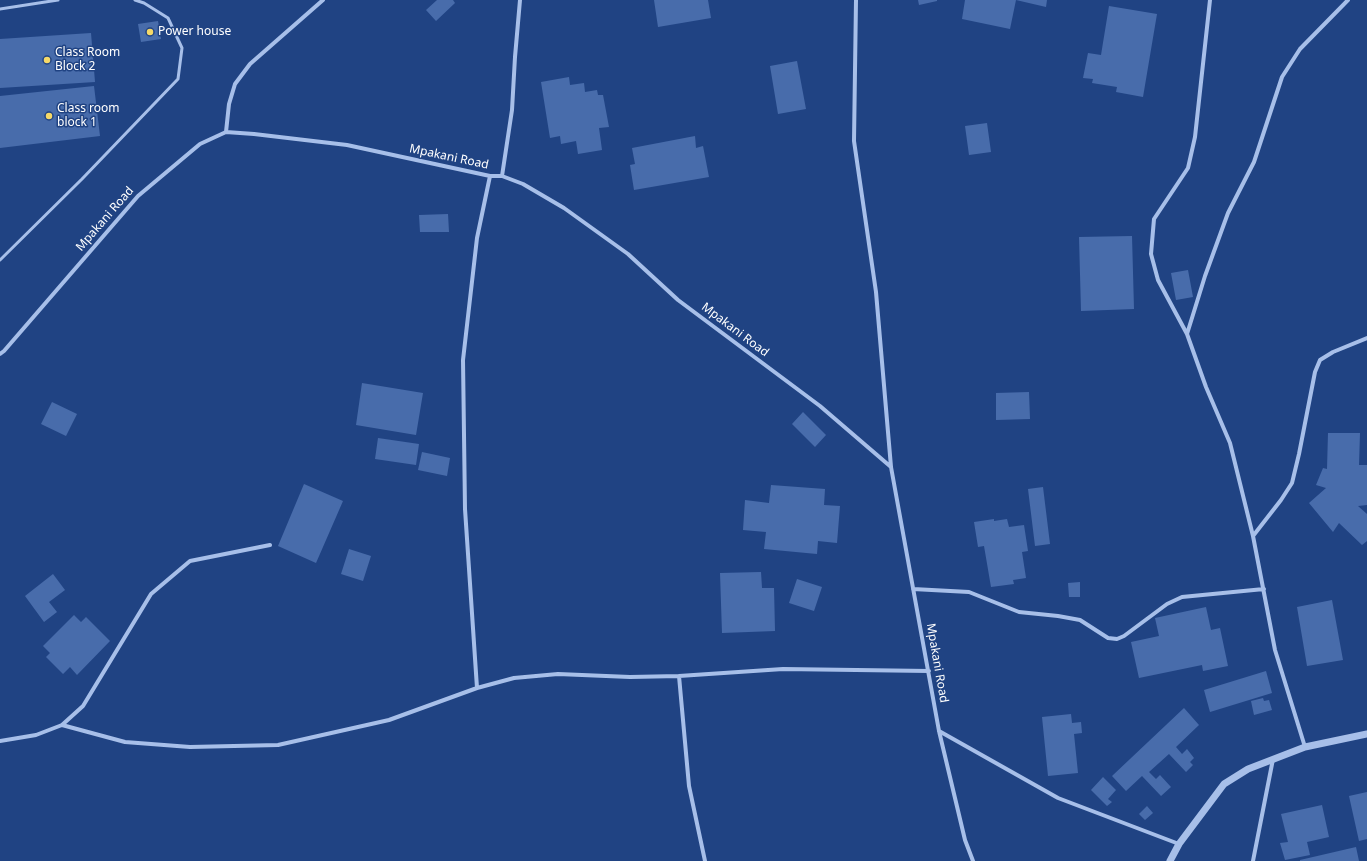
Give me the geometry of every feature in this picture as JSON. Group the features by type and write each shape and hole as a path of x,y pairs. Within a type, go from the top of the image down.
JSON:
{"street":[{"path":"226,132 228,104 235,84 250,64 322,0"},
{"path":"502,176 512,110 520,0"},
{"name":"Mpakani Road","path":"856,0 854,141 876,292 891,467 939,731 965,840 973,861"},
{"path":"1210,0 1195,137 1188,168 1154,219 1151,254 1158,280 1187,334 1206,387 1230,443 1253,536 1275,650 1305,747"},
{"path":"1187,334 1205,276 1228,213 1254,162 1282,77 1300,50 1348,0"},
{"name":"Mpakani Road","path":"0,354 138,196 200,144 226,132 347,145 490,176 502,176 523,184 564,208 628,254 678,300 820,406 891,467"},
{"path":"477,688 465,509 463,360 477,238 490,176"},
{"path":"1253,536 1281,500 1292,483 1300,454 1315,372 1320,360 1333,352 1367,338"},
{"path":"0,741 36,735 62,725 83,706 151,594 190,562 270,545"},
{"path":"913,589 969,592 1019,612 1080,620 1108,638 1117,639 1124,636 1167,604 1182,597 1264,589"},
{"path":"62,725 125,742 190,748 278,745 389,720 477,688 514,678 558,674 630,677 679,676 783,669 929,671"},
{"path":"679,676 689,786 705,861"},
{"path":"939,731 1058,798 1179,844"},
{"path":"1170,861 1179,844 1224,784 1248,769 1305,747 1367,734"},
{"path":"1254,861 1273,759"}],"lane":[{"path":"0,9 58,0"},
{"path":"0,260 82,179 178,79 182,48 168,18 144,3 135,0"}],"building":[{"path":"437,0 453,0 455,3 436,21 426,10"},
{"path":"654,0 708,0 711,18 658,27"},
{"path":"918,0 937,0 937,1 919,5"},
{"path":"965,0 1016,0 1010,29 962,19"},
{"path":"1016,0 1047,0 1046,7"},
{"path":"1109,6 1157,14 1143,97 1116,92 1117,87 1092,83 1093,79 1083,78 1088,53 1101,55"},
{"name":"Power house","path":"158,21 161,39 141,42 138,24"},
{"name":"Class Room Block 2","path":"91,33 95,82 0,88 0,39"},
{"path":"797,61 806,109 778,114 770,66"},
{"path":"569,77 570,85 584,83 585,92 597,90 598,95 603,95 609,127 599,128 602,150 578,154 576,141 561,144 560,136 550,138 541,82"},
{"name":"Class room block 1","path":"94,86 100,136 0,148 0,96"},
{"path":"987,123 991,152 969,155 965,126"},
{"path":"695,136 696,148 703,146 709,177 634,190 630,165 635,164 632,148"},
{"path":"448,214 449,232 420,232 419,215"},
{"path":"1132,236 1134,309 1081,311 1079,237"},
{"path":"1188,270 1193,297 1176,300 1171,273"},
{"path":"362,383 423,393 416,435 356,425"},
{"path":"1029,392 1030,419 996,420 996,393"},
{"path":"52,402 77,414 66,436 41,424"},
{"path":"803,412 826,435 815,447 792,424"},
{"path":"1328,433 1360,433 1359,465 1367,465 1367,505 1358,506 1367,514 1367,541 1362,545 1339,523 1333,532 1309,503 1326,488 1316,485 1323,468 1327,469"},
{"path":"378,438 419,444 416,465 375,459"},
{"path":"422,452 450,458 447,476 418,470"},
{"path":"304,484 343,501 316,563 278,546"},
{"path":"771,485 825,489 824,505 840,506 837,543 818,541 817,554 764,549 766,532 743,530 745,500 769,503"},
{"path":"1043,487 1050,544 1035,546 1028,489"},
{"path":"994,519 994,521 1007,519 1009,527 1024,525 1028,551 1022,552 1026,578 1013,580 1014,584 991,587 984,546 978,547 974,522"},
{"path":"349,549 371,556 363,581 341,574"},
{"path":"761,572 762,588 774,588 775,631 722,633 720,573"},
{"path":"53,574 65,590 49,602 57,612 44,622 25,596"},
{"path":"797,579 822,587 814,611 789,603"},
{"path":"1080,582 1080,597 1069,597 1068,583"},
{"path":"1332,600 1343,660 1307,666 1297,607"},
{"path":"1206,607 1211,630 1220,628 1228,666 1203,671 1202,665 1139,678 1131,642 1159,636 1155,618"},
{"path":"74,615 81,622 86,617 110,641 77,675 70,667 63,674 46,657 50,653 43,646"},
{"path":"1266,671 1272,693 1210,712 1204,690"},
{"path":"1263,698 1264,701 1269,700 1272,710 1254,715 1251,701"},
{"path":"1184,708 1199,725 1176,747 1182,754 1187,749 1194,758 1190,762 1193,765 1186,772 1169,754 1149,772 1156,779 1160,775 1171,787 1161,796 1142,776 1126,791 1112,776"},
{"path":"1071,714 1072,723 1081,722 1082,733 1074,734 1078,773 1048,776 1042,717"},
{"path":"1103,777 1116,790 1108,799 1112,802 1107,806 1091,790"},
{"path":"1367,792 1367,839 1359,841 1349,796"},
{"path":"1322,805 1329,837 1307,842 1310,855 1285,860 1280,843 1288,842 1281,814"},
{"path":"1147,806 1153,813 1145,820 1139,814"},
{"path":"1356,847 1359,861 1300,861 1300,860"}],"place":[{"name":"Power house","path":"150,32"},
{"name":"Class Room Block 2","path":"47,60"},
{"name":"Class room block 1","path":"49,116"}]}
